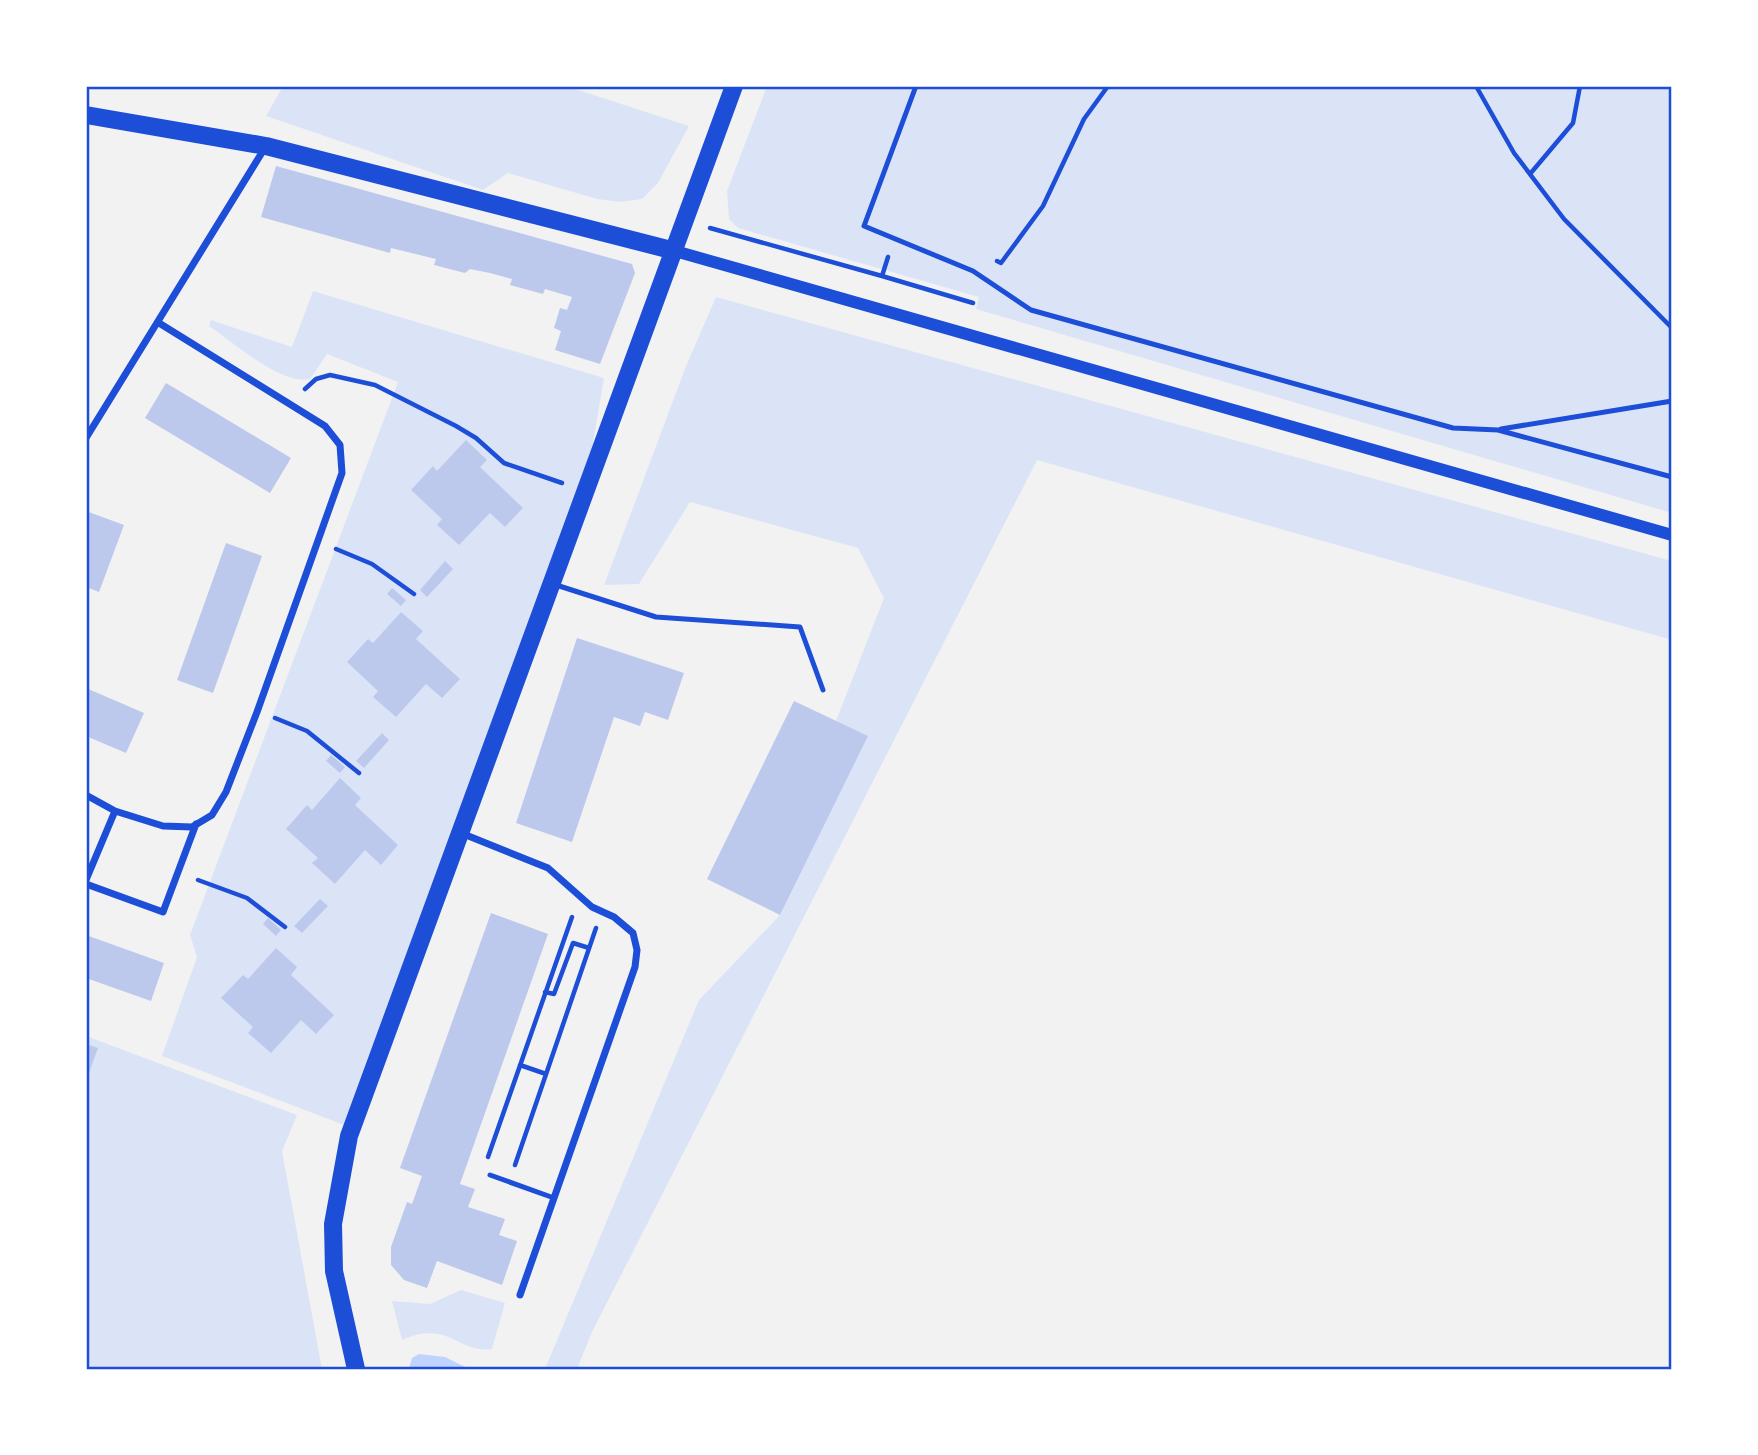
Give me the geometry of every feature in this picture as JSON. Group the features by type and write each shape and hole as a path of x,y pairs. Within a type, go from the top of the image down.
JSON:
{"main road":[{"path":"356,1369 334,1271 333,1224 349,1136 734,86"},
{"path":"86,115 266,146 675,251"}],"street":[{"path":"86,438 266,146"},
{"path":"675,251 1672,535"},
{"path":"86,795 115,811 163,826 192,827 212,815 226,792 257,712 341,473 340,445 325,426 159,323"},
{"path":"115,811 86,882 163,912 197,824"},
{"path":"460,833 548,867 580,897 633,933 637,950 635,967 520,1295"}],"lane":[{"path":"915,86 864,226 973,271 1031,310 1453,428 1498,430 1672,401"},
{"path":"1498,430 1672,477"},
{"path":"551,583 656,617 800,627 823,690"},
{"path":"490,1175 554,1198"}],"path":[{"path":"973,271 992,257 1001,263 1018,241 1043,206 1084,119 1108,86"},
{"path":"1476,86 1530,174 1564,219 1672,328"},
{"path":"1530,174 1573,123 1580,86"},
{"path":"686,221 973,303"},
{"path":"882,276 894,240"},
{"path":"288,403 316,379 330,375 375,385 476,438 504,463 585,489"},
{"path":"319,541 372,564 414,594"},
{"path":"257,712 307,731 359,773"},
{"path":"184,857 196,879 247,898 285,927"},
{"path":"486,1165 580,897"},
{"path":"509,1182 603,911"},
{"path":"545,992 554,994 573,943 589,948"},
{"path":"520,1065 546,1074"}],"shaded area":[{"path":"283,86 566,86 689,126 658,183 642,199 620,202 597,199 508,173 483,190 266,116"},
{"path":"767,86 1672,86 1672,513 976,309 979,297 738,228 729,219 727,191"},
{"path":"313,291 604,378 585,490 352,1128 162,1056 197,957 190,935 398,382 327,354 310,379 286,376 258,361 209,326 211,320 292,347"},
{"path":"716,297 1672,561 1672,640 1037,460 592,1332 577,1369 545,1369 699,1000 780,915 867,737 836,721 884,598 858,548 690,502 639,584 604,585 686,366"},
{"path":"86,1036 297,1115 282,1151 322,1369 86,1369"},
{"path":"461,1290 505,1303 492,1349 470,1347 431,1333 402,1340 392,1301 430,1304"}],"water":[{"path":"419,1354 445,1357 469,1369 409,1369 412,1358"}],"building":[{"path":"276,166 632,264 635,273 600,364 555,350 561,331 554,328 560,308 567,310 572,297 545,289 543,294 510,285 512,279 470,269 465,273 434,265 436,259 391,248 390,253 261,217"},
{"path":"166,383 291,458 270,493 145,418"},
{"path":"466,440 487,460 480,467 523,508 505,527 490,513 459,545 437,525 442,519 411,490 433,466 437,471"},
{"path":"86,511 124,525 99,592 86,587"},
{"path":"226,543 262,556 213,693 177,680"},
{"path":"445,561 453,569 427,597 420,590"},
{"path":"392,588 406,600 401,606 387,594"},
{"path":"401,612 423,631 416,639 460,679 442,698 426,684 396,717 373,697 378,691 347,662 368,639 373,643"},
{"path":"577,638 684,673 668,720 645,712 640,726 614,717 572,842 516,823"},
{"path":"86,688 144,713 126,753 86,736"},
{"path":"794,701 868,736 780,915 707,879"},
{"path":"382,733 389,740 364,768 356,761"},
{"path":"331,755 345,767 340,773 326,761"},
{"path":"340,778 361,798 355,805 398,845 381,865 365,850 335,884 312,863 318,858 286,829 307,805 312,810"},
{"path":"320,899 328,906 302,933 294,926"},
{"path":"491,913 548,934 460,1184 475,1189 468,1207 505,1219 499,1235 517,1241 502,1285 437,1261 427,1288 404,1280 391,1265 391,1247 407,1202 412,1204 422,1176 400,1168"},
{"path":"268,918 281,930 276,936 263,924"},
{"path":"86,935 164,963 151,1001 86,978"},
{"path":"276,948 297,967 291,975 334,1015 316,1034 301,1020 271,1053 248,1033 253,1027 221,998 243,975 248,979"},
{"path":"86,1044 98,1048 86,1081"}]}
